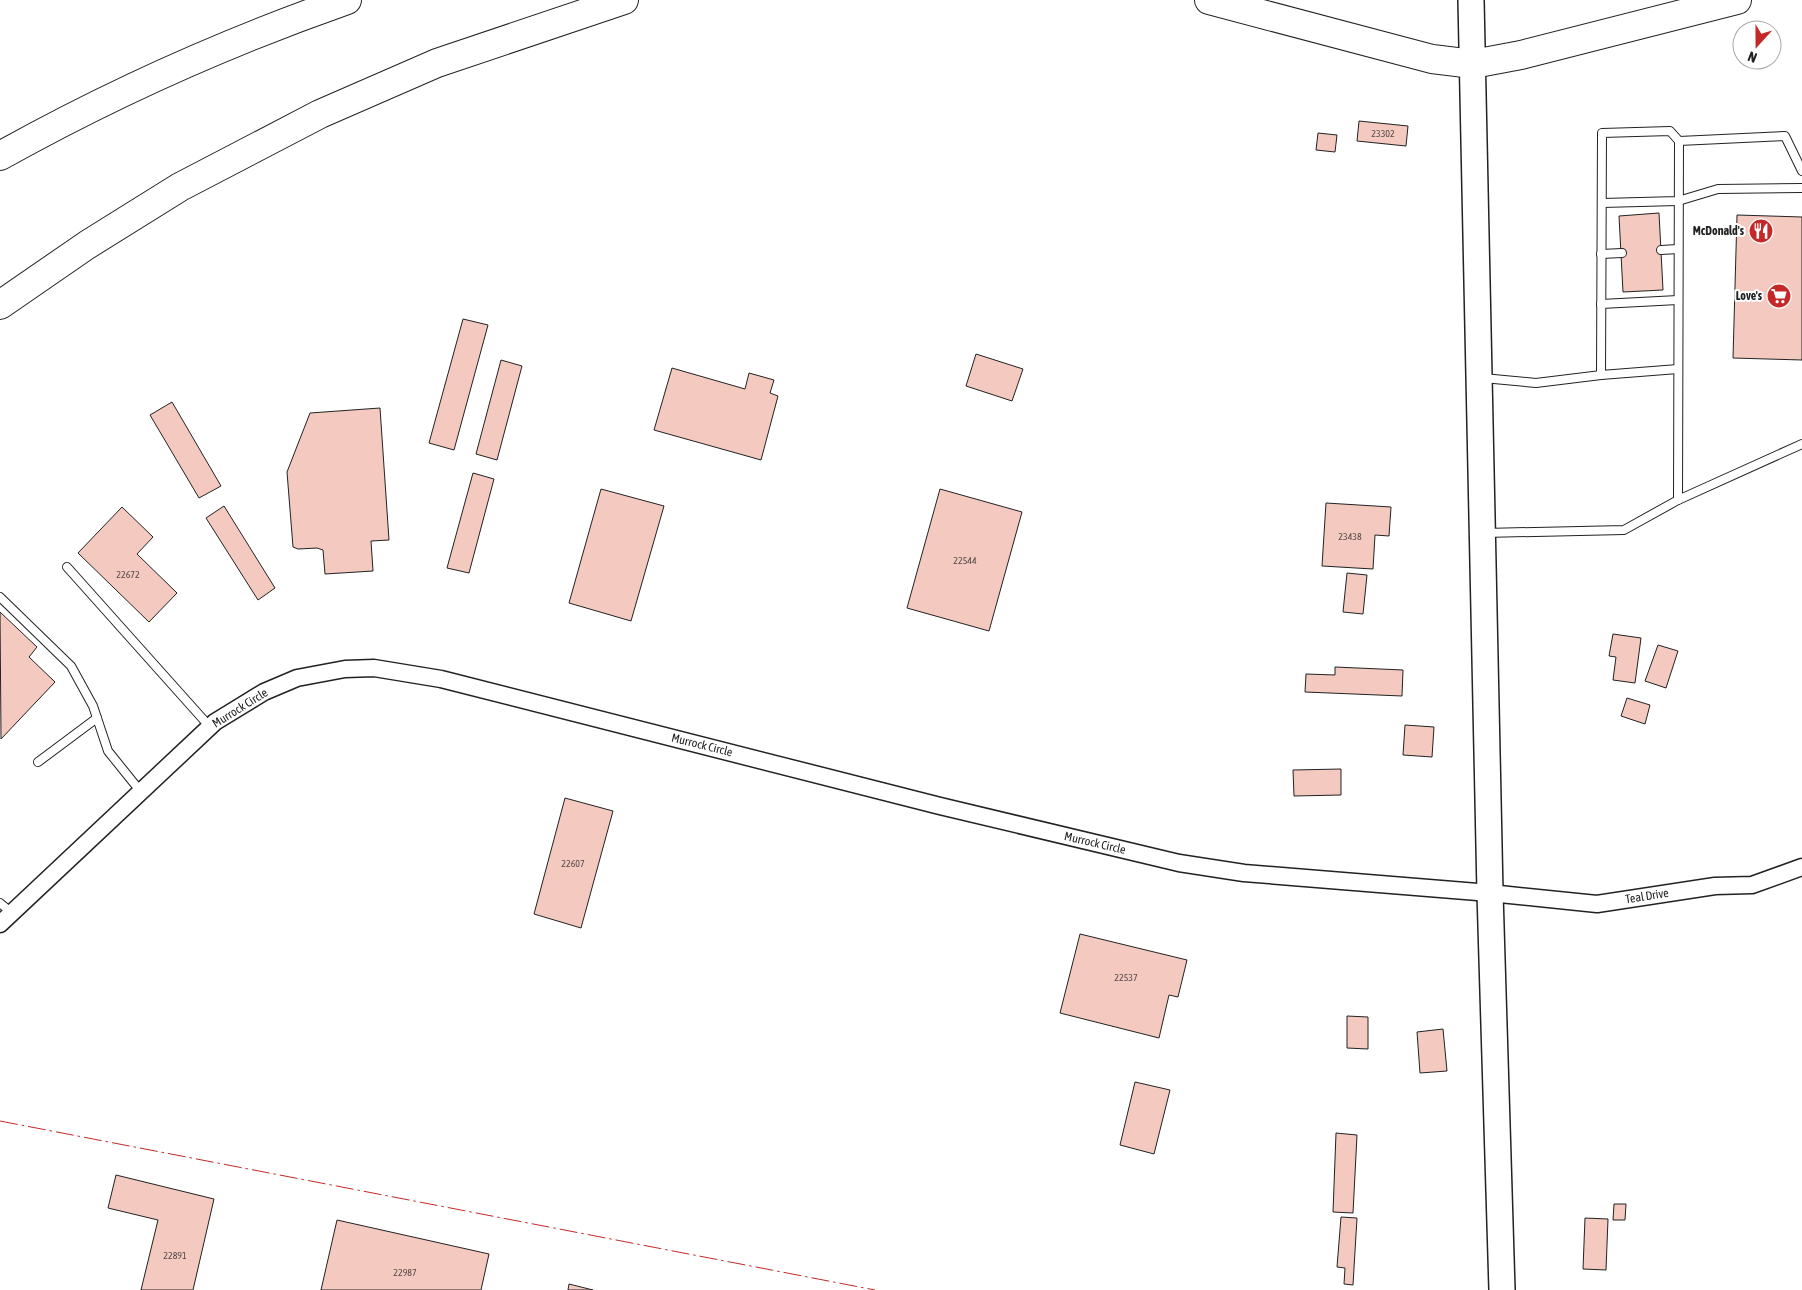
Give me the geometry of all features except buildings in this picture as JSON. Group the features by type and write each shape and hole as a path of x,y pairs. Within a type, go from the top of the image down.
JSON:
{"highway":[{"path":"0,156 133,87 226,46 347,0"},
{"path":"0,305 87,245 180,186 320,114 437,63 624,0"},
{"path":"1209,0 1432,59 1473,64 1521,55 1737,0"}],"main road":[{"path":"1471,0 1490,894 1502,1290"}],"street":[{"name":"Murrock Circle","path":"4,913 141,792 215,722 264,692 298,678 346,669 374,668 440,679 940,806 1178,863 1244,873 1490,894"},
{"name":"Teal Drive","path":"1490,894 1597,904 1715,886 1752,885 1802,867"}],"lane":[{"path":"1601,376 1602,132 1670,131 1679,141 1678,500"},
{"path":"1679,141 1785,136 1802,171"},
{"path":"1602,204 1678,201 1718,189 1802,188"},
{"path":"1661,250 1678,249"},
{"path":"1601,254 1622,253"},
{"path":"1601,304 1678,300"},
{"path":"1480,378 1536,383 1678,369"},
{"path":"1482,533 1624,530 1678,500 1802,444"},
{"path":"67,567 210,727"},
{"path":"0,597 71,666 93,706 108,751 141,792"},
{"path":"38,762 97,718"}],"power":[{"path":"0,1121 875,1290"}],"place":[{"name":"McDonald's","path":"1761,231"},
{"name":"Love's","path":"1779,296"}]}
